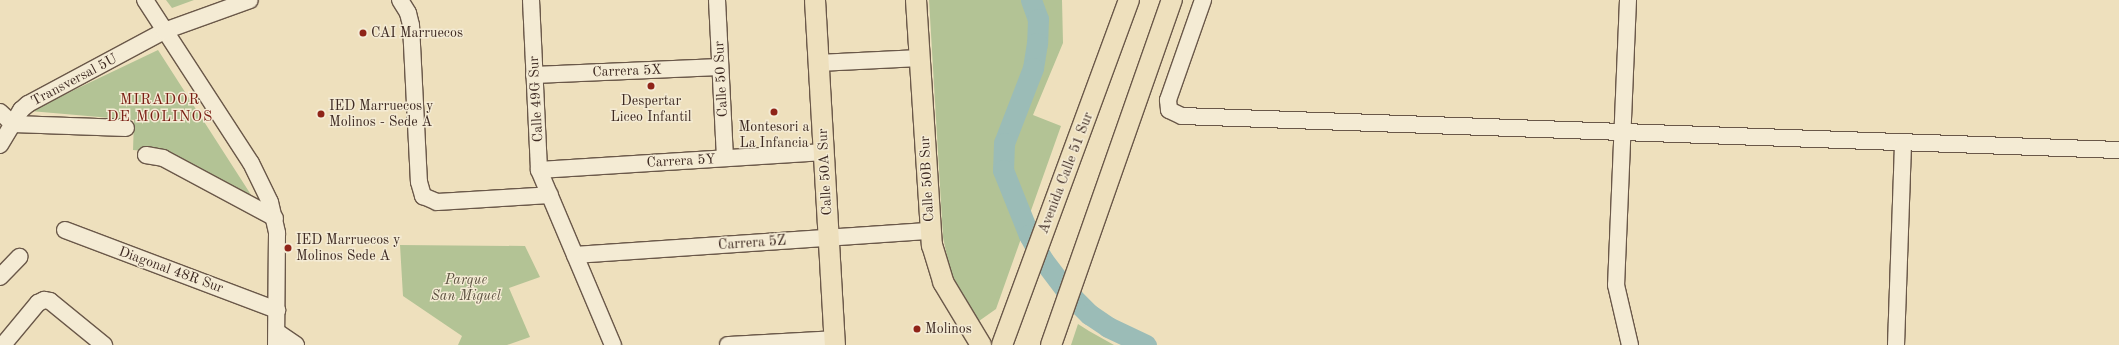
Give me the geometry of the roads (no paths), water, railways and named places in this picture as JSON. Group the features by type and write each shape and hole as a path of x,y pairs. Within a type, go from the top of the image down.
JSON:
{"main road":[{"name":"Calle 50A Sur","path":"814,0 834,342"},
{"name":"Calle 50B Sur","path":"916,0 930,231 943,282 981,345"},
{"name":"Avenida Calle 51 Sur","path":"1002,345 1129,0"},
{"path":"1051,345 1172,0"}],"street":[{"path":"145,0 257,174 269,197 275,218 277,310 276,339 296,345"},
{"name":"Transversal 5U","path":"0,145 28,104 164,31 250,0"},
{"path":"400,0 408,13 411,25 419,182 423,196 437,202 550,195"},
{"name":"Calle 49G Sur","path":"531,0 539,170 613,345"},
{"name":"Calle 50 Sur","path":"717,0 725,158"},
{"path":"1203,0 1168,100 1169,110 1182,116 2119,150"},
{"path":"1628,0 1616,285 1630,345"},
{"path":"818,63 920,58"},
{"name":"Carrera 5X","path":"534,75 720,67"},
{"path":"0,112 13,124 126,128"},
{"path":"1896,345 1903,142"},
{"name":"Carrera 5Y","path":"539,170 824,152"},
{"path":"146,155 163,158 275,218"},
{"name":"Diagonal 48R Sur","path":"65,230 277,310"},
{"name":"Carrera 5Z","path":"575,255 930,231"},
{"path":"0,277 19,257"},
{"path":"3,345 44,300 50,301 104,345"},
{"path":"736,345 834,342"}],"waterway":[{"path":"1031,0 1038,19 1037,43 1033,68 1004,143 1003,170 1029,235 1043,260 1068,293 1089,314 1108,327 1146,345"}],"place":[{"name":"CAI Marruecos","path":"363,33"},
{"name":"Despertar Liceo Infantil","path":"651,86"},
{"name":"Montesori a La Infancia","path":"774,112"},
{"name":"IED Marruecos y Molinos - Sede A","path":"321,114"},
{"name":"IED Marruecos y Molinos Sede A","path":"288,248"},
{"name":"Molinos","path":"917,329"}],"district":[{"name":"MIRADOR DE MOLINOS","path":"160,108"}],"park label":[{"name":"Parque San Miguel","path":"466,288"}]}
